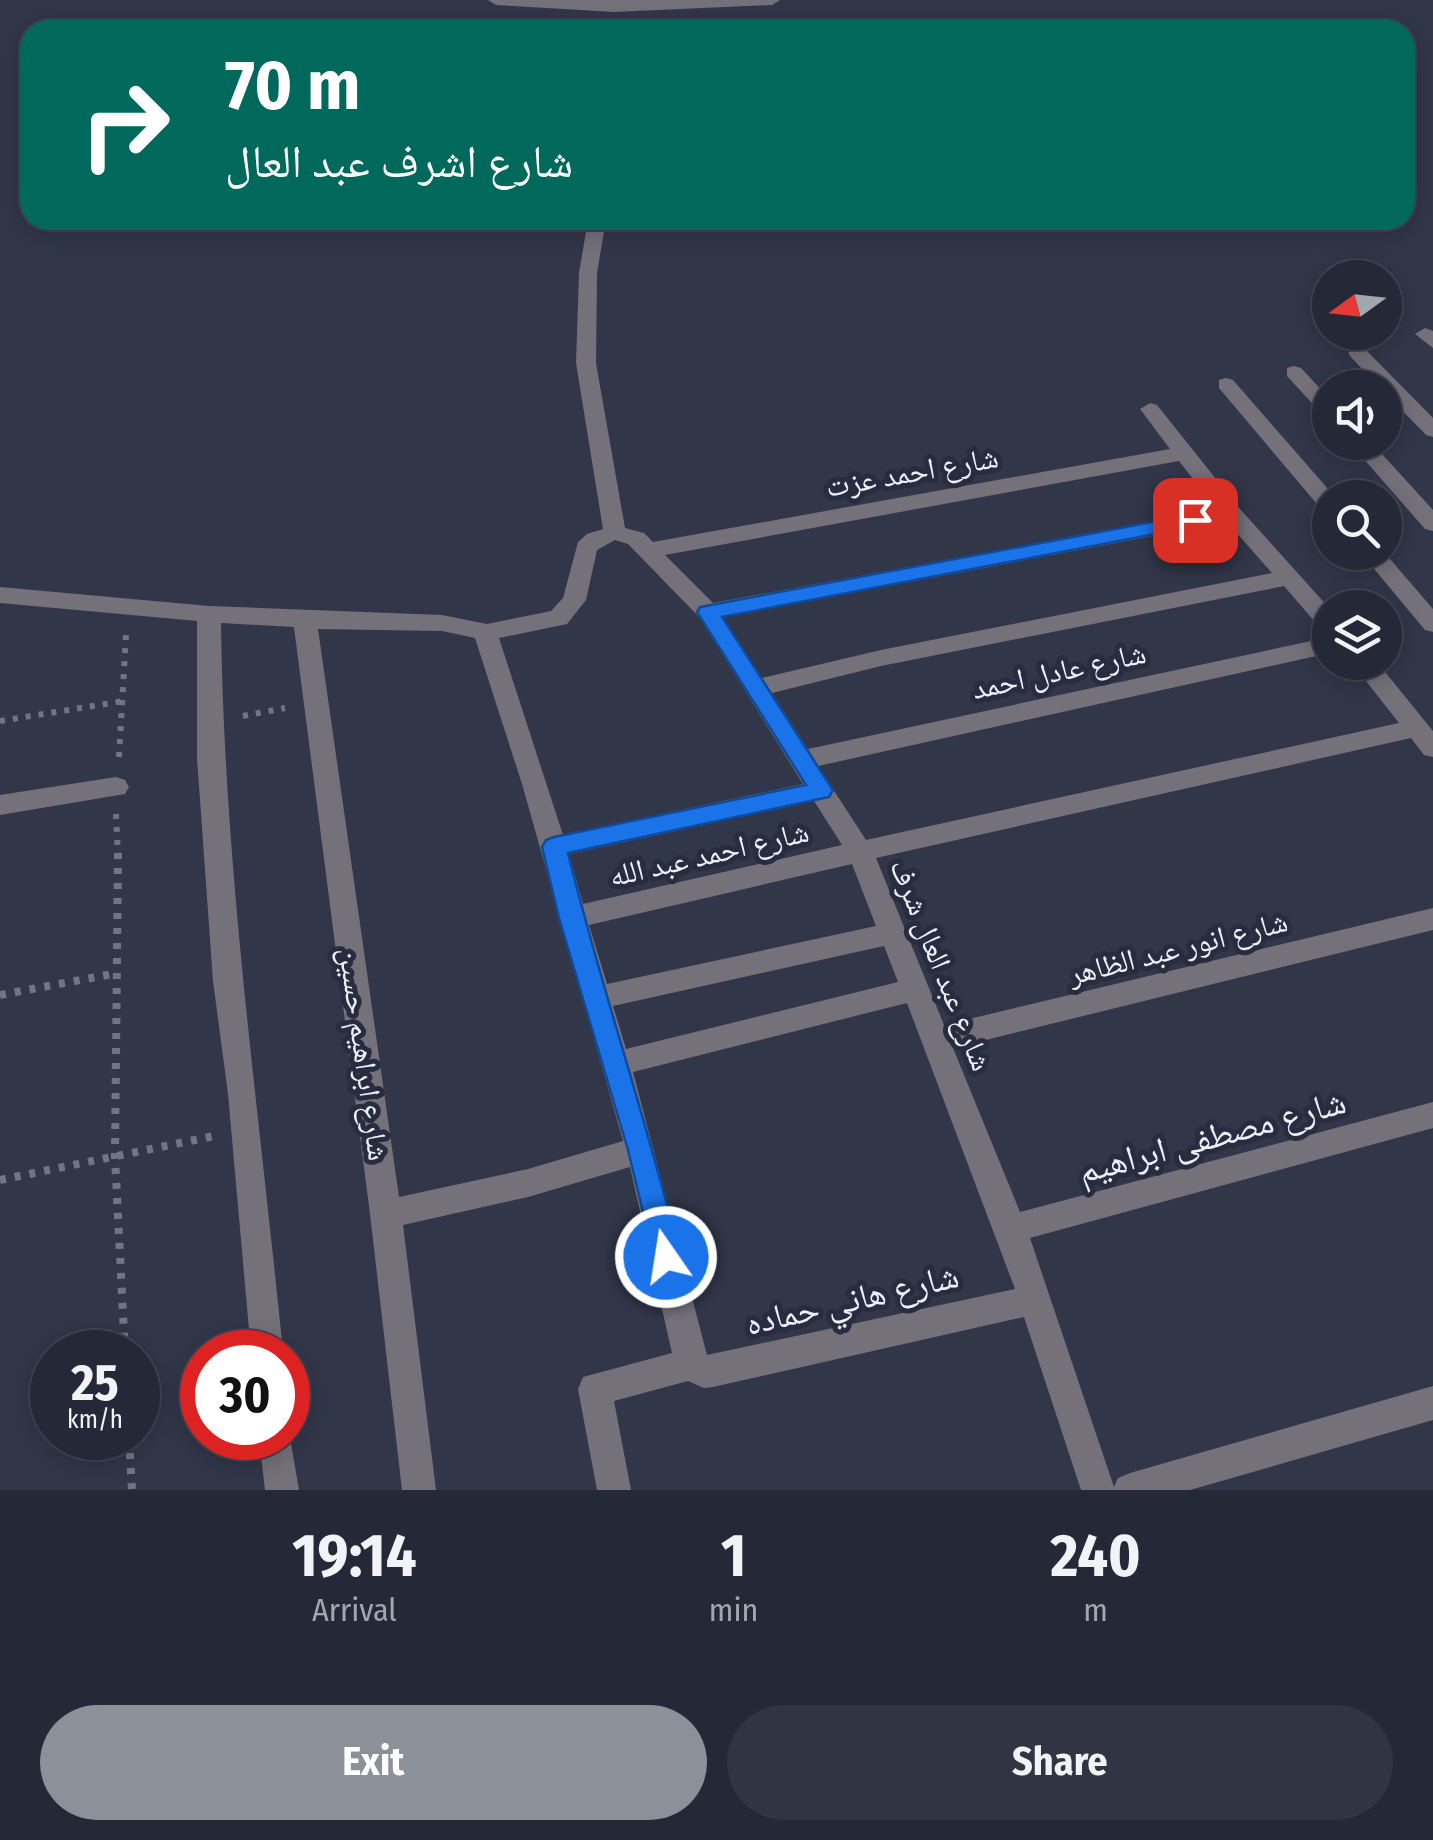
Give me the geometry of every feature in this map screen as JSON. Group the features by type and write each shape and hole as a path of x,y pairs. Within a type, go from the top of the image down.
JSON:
{"street":[{"path":"496,0 614,8 772,0"},
{"path":"614,8 614,20"},
{"path":"0,595 210,614 468,626 485,633 559,618 574,600 586,546 614,533 586,363 588,273 595,230"},
{"path":"1358,353 1433,430"},
{"path":"1294,372 1312,392"},
{"path":"1226,384 1312,484"},
{"path":"1150,410 1232,514 1312,605"},
{"name":"شارع احمد عزت","path":"650,550 1185,454"},
{"path":"1375,460 1433,524"},
{"path":"708,612 1232,514"},
{"name":"شارع عبد العال شرف","path":"614,533 636,538 708,612 861,854 938,1039 1010,1229 1098,1490"},
{"path":"1386,570 1433,624"},
{"path":"756,688 881,658 1287,578"},
{"path":"210,614 210,758 227,981 265,1330"},
{"name":"شارع ابراهيم حسين","path":"305,620 386,1214 419,1490"},
{"path":"485,633 554,847 571,918 642,1150 691,1364"},
{"name":"شارع عادل احمد","path":"802,760 1312,649"},
{"path":"1378,680 1425,738"},
{"name":"شارع احمد عبد الله","path":"571,918 861,854 1018,814 1425,738"},
{"path":"0,805 116,787"},
{"path":"554,847 821,790"},
{"name":"شارع انور عبد الظاهر","path":"938,1039 1433,920"},
{"path":"595,998 893,932"},
{"path":"616,1064 917,989"},
{"name":"شارع مصطفى ابراهيم","path":"1010,1229 1433,1116"},
{"path":"386,1214 528,1183 642,1150"},
{"name":"شارع هاني حماده","path":"614,1490 595,1389 691,1364 704,1372 713,1372 1033,1300"},
{"path":"1130,1490 1433,1403"},
{"path":"279,1460 282,1490"}],"path":[{"path":"123,1330 115,1157 116,787 124,702 126,604"},
{"path":"0,721 124,702"},
{"path":"211,721 316,702"},
{"path":"0,995 118,973"},
{"path":"0,1180 246,1129"},
{"path":"130,1460 132,1490"}],"route":[{"path":"666,1257 642,1150 571,918 554,847 821,790 708,612 1195,520"}]}
